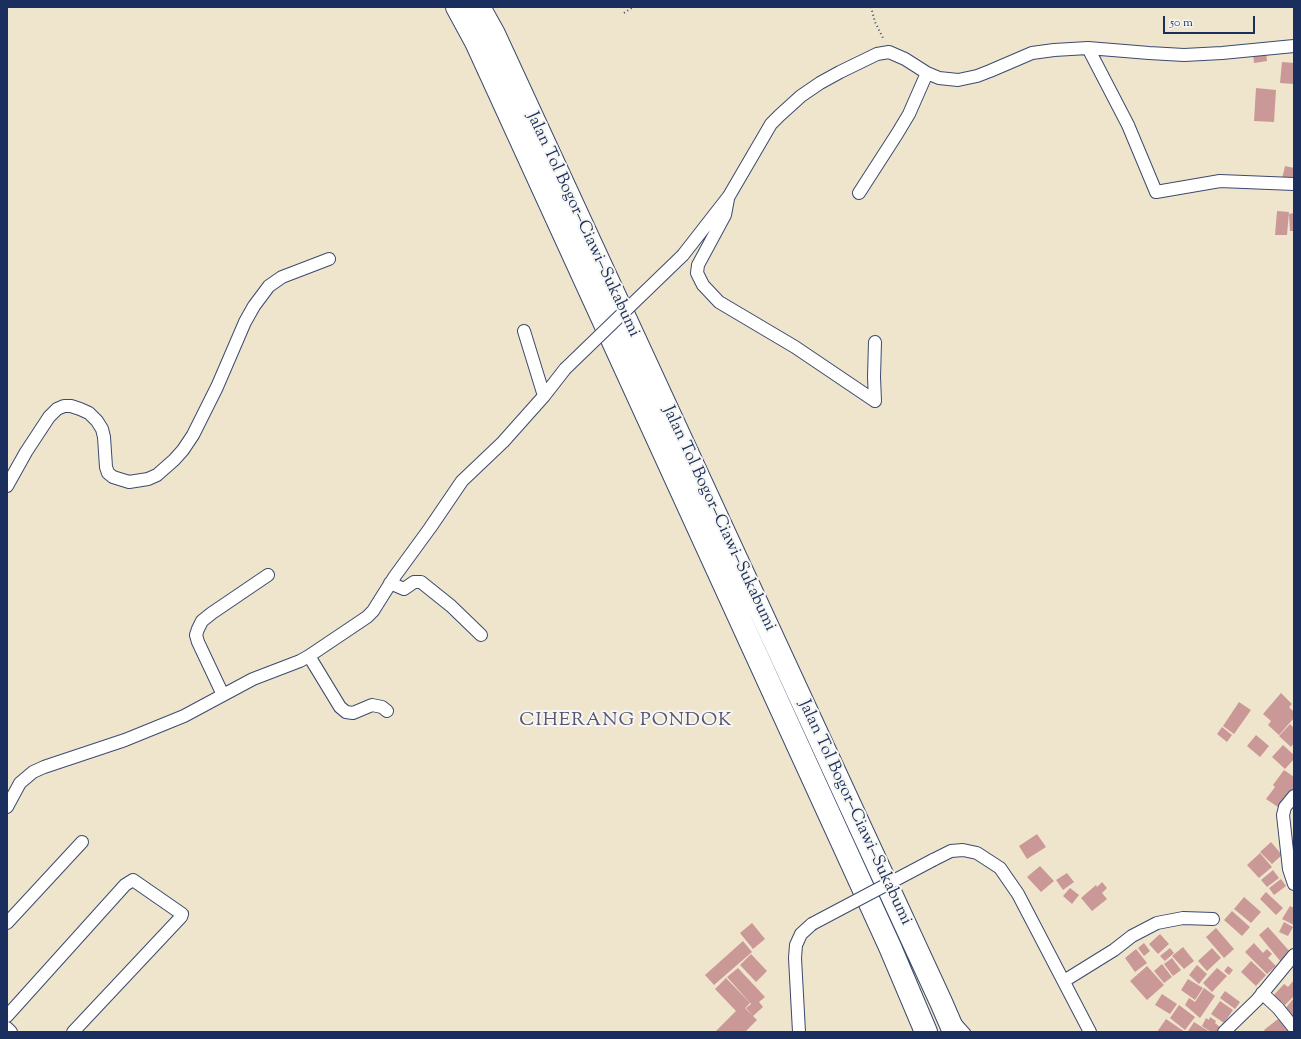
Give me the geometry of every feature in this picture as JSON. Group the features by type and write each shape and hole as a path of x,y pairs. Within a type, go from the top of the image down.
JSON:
{"highway":[{"name":"Jalan Tol Bogor–Ciawi–Sukabumi","path":"457,7 476,42 890,946 926,1032"},
{"name":"Jalan Tol Bogor–Ciawi–Sukabumi","path":"479,7 500,48 954,1032"}],"street":[{"path":"9,800 20,783 26,777 38,770 146,732 184,716 253,679 300,661 367,617 373,611 390,583 435,522 462,481 503,442 544,396 565,369 683,256 729,196 771,124 794,102 840,72 878,54 889,52 905,59 927,72 944,79 958,80 990,72 1032,53 1054,50 1088,48 1184,54 1222,53 1294,46"},
{"path":"1088,48 1128,125 1156,192 1220,181 1294,184"},
{"path":"859,193 909,114 927,72"},
{"path":"729,196 725,215 698,264 697,273 703,285 711,295 719,302 795,347 875,401 875,342"},
{"path":"7,486 26,452 49,417 57,409 64,406 72,406 89,413 97,421 102,429 104,437 106,467 108,473 113,478 129,482 148,479 157,475 184,450 193,435 217,387 245,322 254,306 269,286 282,277 329,259"},
{"path":"524,331 544,396"},
{"path":"223,695 198,642 196,635 198,629 202,621 212,613 268,575"},
{"path":"390,583 404,589 414,582 422,582 481,635"},
{"path":"309,656 340,707 346,712 353,713 372,705 382,707 387,711"},
{"path":"1294,796 1285,807 1283,815 1290,869 1294,884"},
{"path":"7,923 82,842"},
{"path":"799,1032 795,958 796,945 801,934 812,924 933,860 951,851 963,850 977,853 1000,868 1018,894 1090,1032"},
{"path":"7,1016 125,885 133,880 182,914 181,917 73,1032"},
{"path":"1064,981 1114,950 1132,936 1157,923 1183,918 1213,919"},
{"path":"1224,1032 1262,993 1294,955"},
{"path":"1262,993 1278,1008 1294,1028"},
{"path":"7,1028 11,1032"}],"lane":[{"path":"941,1002 967,1032"}],"path":[{"path":"624,13 633,7"},
{"path":"871,7 875,22 889,52"}],"building":[{"path":"1266,51 1267,61 1254,63 1253,53"},
{"path":"1282,62 1294,63 1294,84 1280,83"},
{"path":"1256,88 1276,90 1274,122 1254,121"},
{"path":"1285,166 1294,168 1294,186 1281,183"},
{"path":"1277,211 1289,212 1287,235 1275,235"},
{"path":"1294,213 1294,231 1290,231 1289,214"},
{"path":"1281,693 1292,704 1289,707 1294,712 1294,718 1279,735 1268,725 1271,721 1263,714"},
{"path":"1239,702 1251,710 1234,734 1223,726"},
{"path":"1290,724 1294,728 1294,743 1291,747 1279,736"},
{"path":"1222,727 1232,735 1227,742 1217,734"},
{"path":"1256,735 1269,746 1260,757 1247,746"},
{"path":"1283,745 1294,755 1294,759 1285,769 1272,757"},
{"path":"1284,770 1294,777 1294,788 1281,809 1266,799 1275,787 1273,785"},
{"path":"1037,834 1046,847 1027,859 1019,846"},
{"path":"1271,842 1282,855 1272,864 1260,852"},
{"path":"1260,853 1272,867 1259,878 1247,865"},
{"path":"1040,866 1054,881 1041,892 1027,877"},
{"path":"1273,870 1279,878 1267,887 1261,880"},
{"path":"1067,873 1074,882 1063,890 1056,880"},
{"path":"1281,879 1286,886 1274,895 1269,888"},
{"path":"1102,882 1107,888 1102,893 1107,899 1092,911 1081,898 1096,885 1097,887"},
{"path":"1070,888 1079,895 1072,904 1063,896"},
{"path":"1266,892 1283,908 1276,915 1260,899"},
{"path":"1244,897 1261,912 1251,923 1234,909"},
{"path":"1290,906 1294,908 1294,925 1282,919"},
{"path":"1232,911 1250,927 1242,936 1224,920"},
{"path":"1284,922 1293,927 1288,936 1279,932"},
{"path":"752,923 765,939 753,949 740,933"},
{"path":"1268,927 1291,953 1281,962 1259,935"},
{"path":"1216,928 1234,949 1224,958 1206,937"},
{"path":"1160,934 1169,944 1158,954 1149,944"},
{"path":"743,941 752,952 714,985 705,975"},
{"path":"1144,943 1150,951 1144,956 1138,948"},
{"path":"1254,943 1263,953 1267,949 1272,954 1268,958 1276,966 1267,974 1245,952"},
{"path":"1183,947 1194,961 1184,969 1172,956"},
{"path":"1170,948 1174,953 1165,961 1160,956"},
{"path":"1212,948 1221,958 1207,971 1198,961"},
{"path":"1136,949 1147,963 1135,972 1125,958"},
{"path":"751,954 767,971 756,982 740,965"},
{"path":"1172,958 1181,970 1173,976 1164,964"},
{"path":"1251,961 1266,975 1256,986 1241,972"},
{"path":"1162,964 1172,977 1164,983 1154,971"},
{"path":"1197,965 1207,974 1199,984 1189,975"},
{"path":"1147,966 1164,985 1147,1000 1130,981"},
{"path":"1228,966 1233,970 1229,975 1224,971"},
{"path":"738,968 765,997 759,1002 763,1007 753,1016 746,1008 751,1004 752,1005 727,977"},
{"path":"1217,968 1227,976 1212,992 1203,983"},
{"path":"726,978 750,1003 745,1008 757,1020 745,1032 715,1032 736,1011 715,989"},
{"path":"1188,979 1203,988 1195,1000 1181,990"},
{"path":"1294,980 1294,996 1285,1005 1281,1001 1279,1004 1272,997 1284,984 1288,987"},
{"path":"1204,988 1215,996 1200,1018 1185,1005 1189,998 1195,1002"},
{"path":"1225,991 1240,1002 1235,1009 1220,998"},
{"path":"1162,994 1177,1004 1170,1014 1155,1005"},
{"path":"1294,998 1294,1019 1284,1010"},
{"path":"1220,1001 1233,1010 1224,1023 1211,1014"},
{"path":"1179,1005 1195,1017 1185,1030 1170,1018"},
{"path":"1210,1017 1216,1021 1215,1023 1221,1028 1218,1032 1211,1032 1202,1026 1206,1018 1209,1020"},
{"path":"1166,1019 1185,1032 1157,1032"},
{"path":"1278,1019 1289,1032 1265,1032 1264,1030"},
{"path":"1194,1022 1210,1032 1188,1031"}],"district":[{"name":"CIHERANG PONDOK","path":"626,722"}]}
